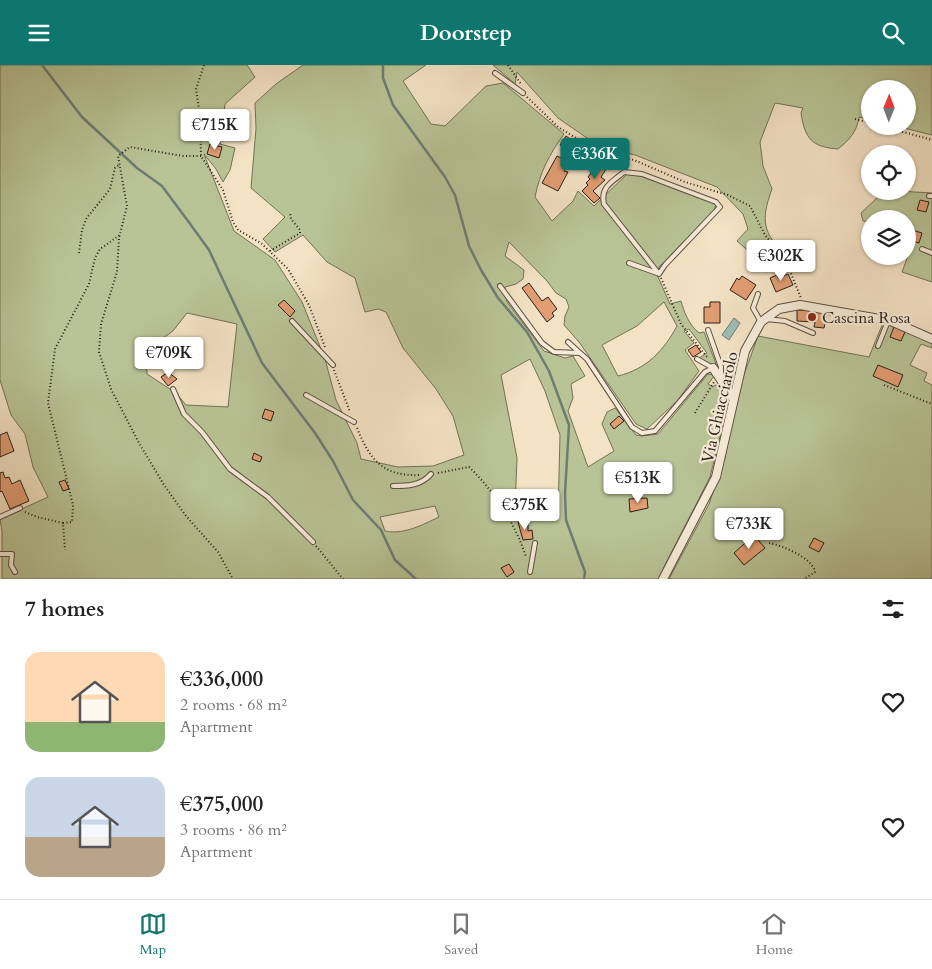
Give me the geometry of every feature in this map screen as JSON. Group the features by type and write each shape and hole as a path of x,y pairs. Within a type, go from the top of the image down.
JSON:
{"street":[{"path":"762,321 779,309 800,305 888,321 932,339"},
{"name":"Via Ghiacciarolo","path":"663,579 716,477 745,351 762,321"},
{"path":"713,368 733,398"}],"lane":[{"path":"495,73 523,93"},
{"path":"574,164 601,153"},
{"path":"624,173 642,174 716,201 720,207 665,265 659,274 604,204 602,195 606,186 624,173"},
{"path":"922,249 932,253"},
{"path":"629,263 659,274"},
{"path":"500,287 542,343 554,352 580,353"},
{"path":"758,294 753,308 762,321 786,321 813,333"},
{"path":"292,321 332,365"},
{"path":"878,346 888,321"},
{"path":"708,330 722,373 721,380"},
{"path":"568,342 600,377 632,427 642,433 655,431 705,372 713,368"},
{"path":"697,359 713,368"},
{"path":"173,389 184,413 202,432 230,469 268,497 313,542"},
{"path":"306,395 354,422"},
{"path":"393,486 412,485 426,479 430,474"},
{"path":"0,517 20,508"},
{"path":"530,572 534,543"},
{"path":"0,554 12,554 12,565 15,572"}],"path":[{"path":"204,65 196,89 200,116 201,157 222,190 233,222 238,230 262,243 288,269 308,305 366,452 379,465 394,473 430,474 469,467 487,484 520,539 530,572"},
{"path":"855,119 861,121"},
{"path":"914,135 932,140"},
{"path":"201,157 183,156 130,147 118,156 127,206 120,235 117,272 101,324 99,352 108,380 139,443 164,485 186,516 218,552 233,579"},
{"path":"79,253 82,230 86,219 110,189 115,168 119,165"},
{"path":"270,251 300,233 300,230 291,219 290,212"},
{"path":"20,508 32,516 63,523 72,522 73,505 48,403 55,349 89,284 95,258 100,249 120,235"},
{"path":"659,274 681,324 706,354 713,368"},
{"path":"694,413 708,388 715,381 721,380"},
{"path":"884,385 932,404"},
{"path":"63,523 65,550"},
{"path":"313,542 343,579"},
{"path":"769,543 786,547 811,564 815,572 804,579"}],"green space":[{"path":"0,65 247,65 255,77 225,104 220,144 235,148 230,170 223,182 216,169 204,154 234,231 275,260 302,302 325,359 336,400 357,443 361,459 398,467 433,466 464,455 453,416 436,389 403,348 386,312 378,309 365,312 355,278 327,262 303,235 275,252 263,239 285,217 251,188 256,128 255,103 276,84 303,65 426,65 403,81 431,124 445,126 486,86 503,83 564,134 546,164 535,197 552,221 573,201 578,191 594,206 627,174 641,176 716,204 714,211 659,267 658,277 670,304 681,301 685,314 692,326 699,333 704,332 719,372 699,358 707,353 689,329 684,331 694,343 685,350 699,371 678,400 647,429 636,424 579,342 564,325 569,307 566,299 556,293 547,281 509,242 505,256 524,270 523,279 516,284 505,287 507,302 544,351 565,358 573,356 585,376 571,384 573,398 568,411 588,467 614,451 602,424 607,412 615,408 636,435 642,436 658,434 708,374 715,375 708,384 713,387 715,385 721,386 729,400 710,477 664,567 660,579 2,579 2,531 0,519 48,497 33,467 25,434 11,415 0,380","holes":["664,302 677,326 654,357 638,369 618,376 602,345 637,326","187,313 237,324 228,407 186,405 176,393 147,374 146,350 173,331","530,359 545,391 560,435 558,516 515,508 517,458 501,375","435,506 439,517 413,529 399,532 385,531 380,517"]},
{"path":"493,65 932,65 932,135 916,131 916,80 861,80 861,118 859,117 852,135 838,149 816,144 811,140 803,122 801,113 803,108 775,103 760,142 763,166 772,189 765,219 766,227 773,241 788,258 783,260 785,265 766,272 757,253 753,255 737,241 748,229 743,214 717,187 635,155 600,147 558,118 517,72 515,84"},
{"path":"916,192 932,193 932,282 902,272 905,265 916,265 916,210 864,210 875,200 916,200"},
{"path":"883,323 932,342 932,348 921,344 910,365 927,373 924,381 932,385 932,579 669,579 709,504 725,458 738,391 758,336 869,357"}],"water":[{"path":"734,318 740,323 729,340 722,335"}],"building":[{"path":"566,136 573,141 567,150 560,145"},
{"path":"210,144 222,147 219,158 207,154"},
{"path":"557,156 569,162 564,171 568,172 558,191 542,183"},
{"path":"601,159 608,166 601,177 605,180 593,191 600,198 594,203 582,191 588,185 586,183 590,179 588,177 592,172 590,170"},
{"path":"920,200 929,202 926,212 917,210"},
{"path":"916,231 922,233 919,243 916,242"},
{"path":"788,274 793,285 776,292 770,278 777,275 778,278"},
{"path":"742,276 756,285 746,300 730,290 737,278 739,280"},
{"path":"529,283 542,301 548,297 557,309 552,313 554,316 547,322 522,288"},
{"path":"284,300 295,311 290,317 278,305"},
{"path":"710,302 720,302 720,323 704,323 704,307 710,307"},
{"name":"Cascina Rosa","path":"797,310 822,311 822,314 827,314 824,328 814,327 815,322 797,321"},
{"path":"894,327 905,332 901,341 890,337"},
{"path":"696,345 701,352 693,357 688,350"},
{"path":"878,365 903,375 898,387 873,376"},
{"path":"168,372 177,379 168,386 161,377"},
{"path":"265,409 274,412 271,421 262,418"},
{"path":"619,416 624,421 614,429 610,424"},
{"path":"7,432 14,451 0,457 0,435"},
{"path":"254,453 262,457 260,462 252,459"},
{"path":"3,472 5,478 9,477 12,484 20,480 29,501 10,509 2,491 0,492 0,473"},
{"path":"65,480 69,489 63,491 59,482"},
{"path":"647,498 648,508 630,512 629,499"},
{"path":"528,521 528,531 532,530 533,539 523,540 518,522"},
{"path":"754,535 765,548 744,565 734,553"},
{"path":"814,538 824,543 819,552 809,547"},
{"path":"509,564 514,572 507,577 501,568"}],"waterway":[{"path":"42,65 82,117 137,168 162,186 188,221 209,250 262,363 315,433 333,461 353,500 381,530 395,560 416,579"},
{"path":"383,65 383,78 393,105 445,177 455,195 469,246 481,270 498,298 527,332 549,371 569,425 565,493 566,520 585,572 584,579"}],"place":[{"name":"Cascina Rosa","path":"812,317"}]}
